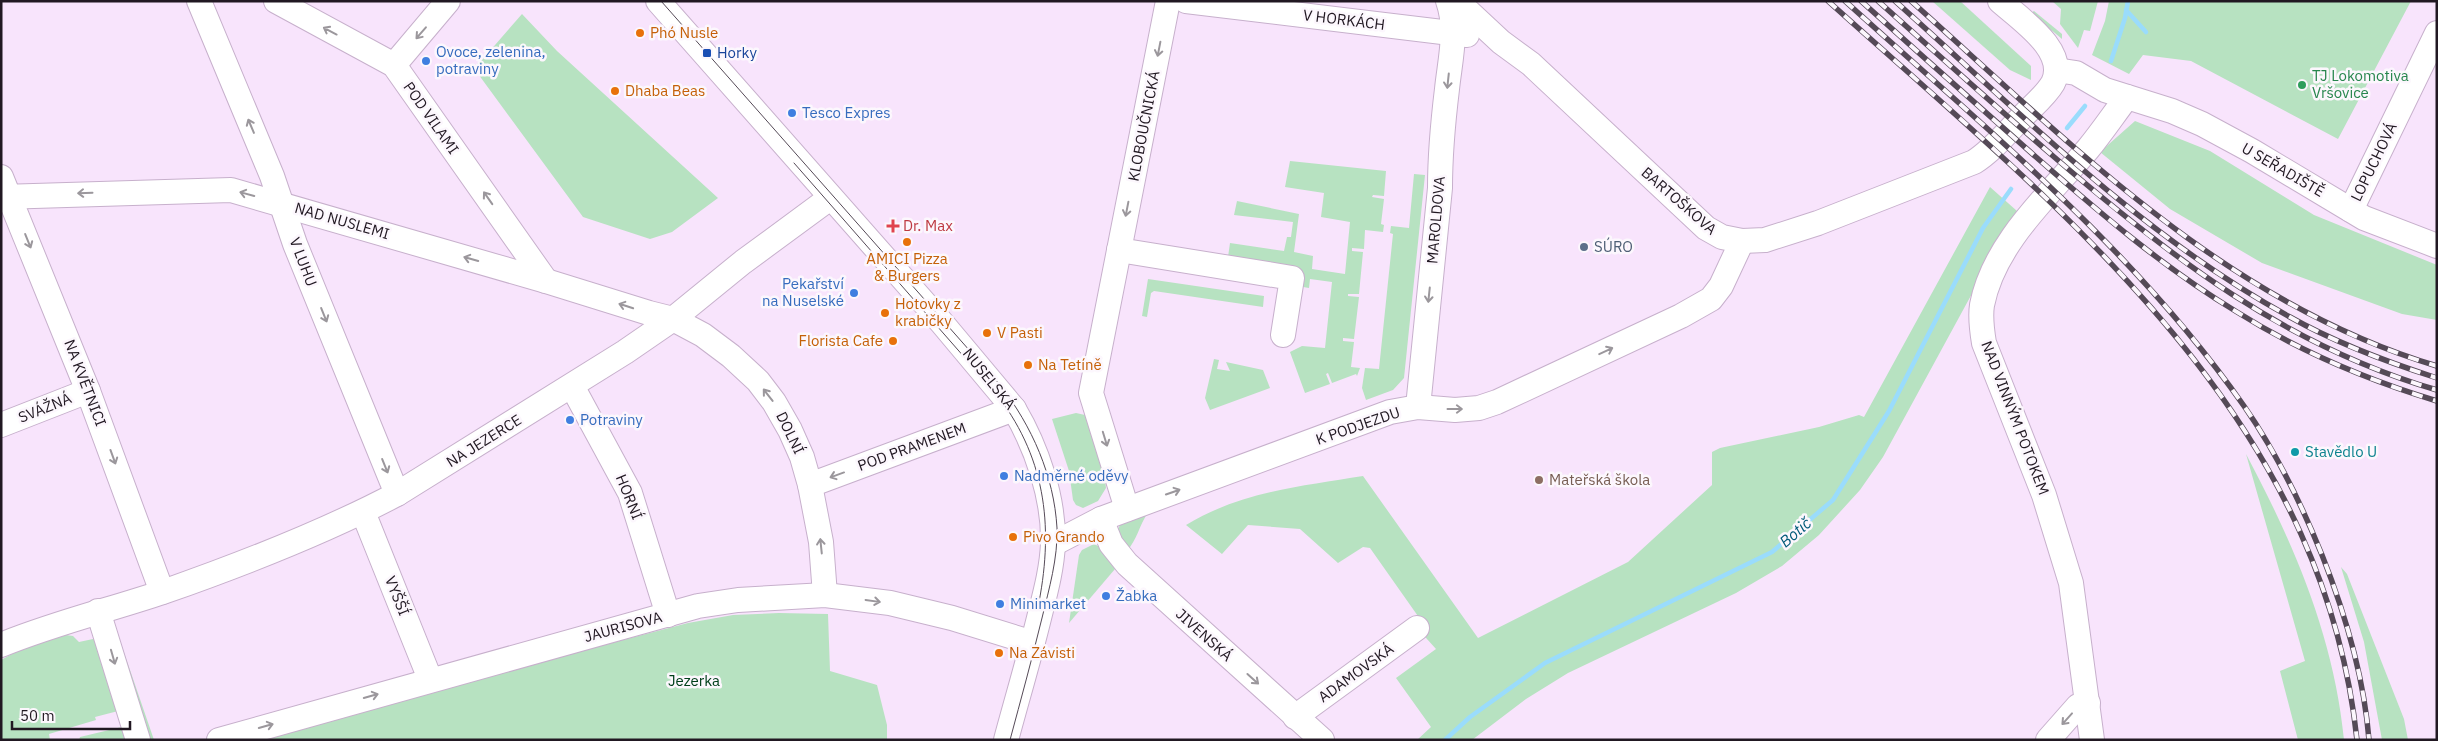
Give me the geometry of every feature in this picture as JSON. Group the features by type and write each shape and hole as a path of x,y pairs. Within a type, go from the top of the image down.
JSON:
{"street":[{"name":"V LUHU","path":"199,1 283,204 295,244 398,494"},
{"name":"POD VILAMI","path":"276,1 394,65 546,281"},
{"path":"394,65 448,1"},
{"name":"NUSELSKÁ","path":"658,1 1014,409 1023,425 1042,473 1048,500 1053,544 1047,586 1006,740"},
{"name":"KLOBOUČNICKÁ","path":"1127,509 1091,393 1168,1"},
{"name":"V HORKÁCH","path":"1186,1 1453,33 1500,42"},
{"path":"1407,28 1416,27 1428,20 1438,9 1440,1"},
{"path":"1448,1 1452,12 1453,33"},
{"name":"BARTOŠKOVA","path":"1458,1 1500,42 1531,64 1706,228 1722,237 1742,241 1765,240 1818,223 1974,162 1987,153 2038,101 2053,82 2056,70"},
{"path":"2000,1 2043,40 2053,54 2056,70 2076,73 2106,90 2127,97"},
{"name":"MAROLDOVA","path":"1418,407 1440,188 1440,155 1453,33"},
{"name":"LOPUCHOVÁ","path":"2351,210 2437,33"},
{"name":"U SEŘADIŠTĚ","path":"2127,97 2172,111 2202,124 2252,151 2364,218 2437,246"},
{"name":"NAD VINNÝM POTOKEM","path":"2092,740 2071,583 2044,495 1984,343 1982,315 1987,290 2004,253 2041,202 2089,148 2127,97"},
{"name":"NAD NUSLEMI","path":"4,190 226,190 243,192 546,281 649,314 673,319"},
{"name":"NA KVĚTNICI","path":"4,190 88,391 162,592"},
{"name":"NA JEZERCE","path":"1,645 98,611 162,592 263,554 363,512 398,494 572,386 673,319 743,262 830,198"},
{"name":"K PODJEZDU","path":"1053,544 1101,519 1390,412 1418,407 1455,410 1478,408 1497,402 1688,312 1711,298 1721,286 1742,241"},
{"path":"1119,250 1292,278 1283,335"},
{"name":"DOLNÍ","path":"673,319 703,336 732,356 758,381 774,402 790,430 802,457 810,485 821,542 825,595"},
{"name":"HORNÍ","path":"572,386 630,494 668,615"},
{"name":"SVÁŽNÁ","path":"1,425 88,391"},
{"name":"POD PRAMENEM","path":"810,485 1014,409"},
{"name":"VYŠŠÍ","path":"363,512 430,679"},
{"name":"JIVENSKÁ","path":"1101,519 1112,544 1127,564 1322,740"},
{"name":"JAURISOVA","path":"219,740 430,679 717,602 825,595 890,603 961,621 1032,643"},
{"path":"98,611 138,740"},
{"name":"ADAMOVSKÁ","path":"1295,717 1417,628"},
{"path":"2048,740 2078,706 2088,703"}],"green space":[{"path":"1932,1 1960,1 2031,66 2031,80 2010,70"},
{"path":"2052,1 2098,1 2090,31 2084,30 2078,48 2060,24 2061,9"},
{"name":"TJ Lokomotiva Vršovice","path":"2109,1 2411,1 2338,139 2191,61 2143,55 2129,74 2092,55 2105,21"},
{"path":"2034,11 2062,34 2062,39 2031,13"},
{"path":"522,14 557,51 718,198 672,232 650,239 583,217 473,67 482,60"},
{"path":"2135,121 2210,151 2314,215 2437,265 2437,320 2402,314 2262,263 2170,209 2100,152"},
{"path":"1290,161 1386,171 1384,196 1373,195 1372,197 1384,199 1381,224 1384,225 1383,232 1365,230 1364,249 1352,248 1352,251 1363,252 1359,294 1348,294 1348,296 1359,297 1354,339 1343,338 1343,341 1354,342 1351,367 1360,368 1357,376 1356,374 1332,383 1328,373 1326,374 1330,384 1305,393 1290,352 1302,346 1325,348 1332,282 1310,279 1309,288 1280,283 1228,257 1230,243 1284,251 1287,237 1291,237 1293,222 1234,215 1237,201 1299,214 1294,252 1313,256 1312,269 1345,274 1350,222 1321,217 1324,193 1285,187"},
{"path":"1414,174 1425,175 1404,378 1393,390 1366,400 1362,388 1365,368 1379,369 1393,234 1390,233 1391,226 1409,228"},
{"path":"1990,187 2017,211 1883,457 1860,490 1819,535 1782,566 1736,593 1568,673 1526,699 1472,740 1417,740 1431,727 1396,678 1436,649 1417,628 1420,619 1370,548 1363,547 1338,563 1300,529 1248,525 1222,554 1186,525 1228,505 1250,498 1294,487 1363,476 1478,638 1628,562 1712,485 1712,452 1720,448 1819,427 1859,415 1864,417"},
{"path":"1148,279 1264,296 1263,307 1154,291 1151,293 1147,317 1142,316"},
{"path":"1214,359 1219,360 1217,369 1230,371 1226,362 1263,370 1270,388 1210,410 1205,398"},
{"path":"1076,413 1085,415 1103,464 1106,488 1098,501 1083,508 1076,505 1073,500 1069,471 1052,419"},
{"path":"2246,454 2280,522 2309,592 2331,665 2339,702 2344,740 2298,740 2280,671 2305,661"},
{"path":"1149,511 1126,552 1117,531 1121,523"},
{"path":"1094,544 1102,548 1115,569 1069,623 1079,555 1082,550"},
{"path":"2341,567 2347,574 2404,719 2408,740 2382,740 2364,642"},
{"name":"Jezerka","path":"779,613 828,614 830,671 877,685 887,725 887,740 255,740 427,691 688,623 733,615"},
{"path":"66,635 73,636 79,642 93,639 98,641 118,635 154,740 79,740 80,737 126,726 122,710 95,717 96,720 49,734 50,740 1,740 1,660 19,650"}],"waterway":[{"name":"Botič","path":"2111,61 2125,18 2128,1"},
{"path":"2126,10 2146,32"},
{"name":"Botič","path":"2067,128 2085,106"},
{"name":"Botič","path":"1445,740 1470,717 1545,663 1772,552 1833,500 1889,411 1983,228 2011,189"}],"tram line":[{"path":"661,1 1000,385 1022,417 1031,435 1039,452 1051,489 1055,509 1057,539 1050,585 1010,740"},
{"path":"794,163 994,391 1011,415 1025,440 1035,465 1045,518 1045,545 1039,602"}],"railway":[{"path":"1828,1 2002,157 2087,238 2165,324 2235,415 2292,514 2334,622 2357,740"},
{"path":"1845,1 2004,144 2107,243 2201,349 2244,406 2267,441 2297,497 2330,577 2346,622 2358,669 2369,740"},
{"path":"1861,1 2084,199 2184,277 2261,326 2309,352 2385,384 2437,401"},
{"path":"1878,1 2053,156 2141,229 2186,263 2280,323 2330,349 2382,371 2437,390"},
{"path":"1895,1 2084,171 2183,249 2236,285 2307,326 2362,351 2437,378"},
{"path":"1911,1 2092,163 2220,261 2289,303 2361,338 2437,366"}],"place":[{"name":"Phó Nusle","path":"640,33"},
{"name":"Horky","path":"707,53"},
{"name":"Ovoce, zelenina, potraviny","path":"426,61"},
{"name":"TJ Lokomotiva Vršovice","path":"2302,85"},
{"name":"Dhaba Beas","path":"615,91"},
{"name":"Tesco Expres","path":"792,113"},
{"name":"Dr. Max","path":"893,226"},
{"name":"AMICI Pizza & Burgers","path":"907,242"},
{"name":"SÚRO","path":"1584,247"},
{"name":"Pekařství na Nuselské","path":"854,293"},
{"name":"Hotovky z krabičky","path":"885,313"},
{"name":"V Pasti","path":"987,333"},
{"name":"Florista Cafe","path":"893,341"},
{"name":"Na Tetíně","path":"1028,365"},
{"name":"Potraviny","path":"570,420"},
{"name":"Stavědlo U","path":"2295,452"},
{"name":"Nadměrné oděvy","path":"1004,476"},
{"name":"Mateřská škola","path":"1539,480"},
{"name":"Pivo Grando","path":"1013,537"},
{"name":"Žabka","path":"1106,596"},
{"name":"Minimarket","path":"1000,604"},
{"name":"Na Závisti","path":"999,653"}]}
